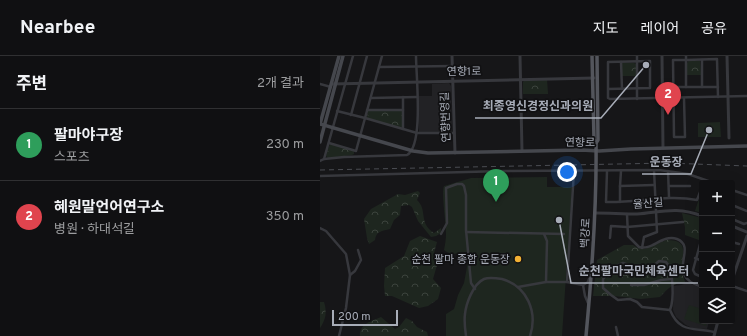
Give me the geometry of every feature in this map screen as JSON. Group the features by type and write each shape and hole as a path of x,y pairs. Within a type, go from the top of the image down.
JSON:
{"main road":[{"path":"320,142 321,124 339,56"},
{"path":"332,85 343,56"},
{"path":"592,56 594,139 596,143"},
{"path":"596,143 598,140 597,56"},
{"name":"연향로","path":"321,124 428,154 522,151 599,151 747,146"},
{"name":"백강로","path":"586,336 596,213 596,143"}],"street":[{"path":"320,161 324,159 353,56"},
{"path":"351,115 368,56"},
{"path":"356,157 356,151 382,56"},
{"path":"413,151 417,133 416,56"},
{"name":"연향번영길","path":"452,56 455,153"},
{"path":"520,56 522,151"},
{"path":"637,56 637,98"},
{"path":"662,56 663,148"},
{"path":"686,56 686,87"},
{"path":"727,56 729,138"},
{"path":"684,98 685,137 674,137 673,60 717,59 718,97"},
{"path":"702,60 702,87"},
{"path":"608,89 650,88 650,62 608,62 608,89 608,98 747,96"},
{"path":"621,62 622,89"},
{"path":"379,67 453,66"},
{"name":"연향1로","path":"332,85 360,82 597,78"},
{"path":"320,84 332,85"},
{"path":"674,87 718,87"},
{"path":"403,97 403,129"},
{"path":"371,98 417,97"},
{"path":"367,110 403,110"},
{"path":"337,111 417,133 454,133"},
{"path":"329,143 356,151"},
{"path":"401,147 406,152 402,155"},
{"name":"연향로","path":"324,159 408,155 413,151"},
{"path":"642,248 644,237 656,232 654,170"},
{"path":"320,176 654,170 688,174 702,180"},
{"path":"567,282 574,171"},
{"path":"607,171 606,202 669,198 697,200 699,195"},
{"path":"620,202 621,171"},
{"path":"668,171 669,198"},
{"path":"441,234 447,223 446,188 461,184 464,186 466,195 466,232 471,283 475,289"},
{"path":"620,186 654,185"},
{"path":"669,186 690,186"},
{"path":"735,192 747,195"},
{"path":"735,206 747,211"},
{"name":"율산길","path":"596,213 627,214 680,210 699,215"},
{"path":"627,214 628,236 637,246 642,248 648,247 665,238 675,238 680,241 684,248 683,270 685,276 691,283 699,286"},
{"path":"735,220 744,224 747,223"},
{"path":"610,238 611,226 627,227 683,222"},
{"path":"735,227 747,232"},
{"path":"320,228 326,232 346,254 350,276 346,308 339,336"},
{"path":"466,232 564,234"},
{"path":"544,233 547,241 546,282"},
{"path":"735,271 747,236"},
{"path":"735,243 739,244"},
{"path":"699,246 693,271 699,276"},
{"path":"350,276 355,271 361,260 358,250"},
{"path":"695,258 699,259"},
{"path":"670,310 642,307 637,302 630,299 618,300 603,288 603,279 605,275 614,267 624,263 645,271 650,269 659,261 664,261 670,266 673,296 670,310 676,322 684,327 714,334 717,324"},
{"path":"518,287 546,282 567,282 583,285 588,282 592,272"},
{"path":"466,336 465,315 475,289 480,282 487,278 500,279 510,282 518,287 527,297 531,308 533,321 530,336"},
{"path":"631,285 644,285 671,279"},
{"path":"583,285 585,296 589,305"},
{"path":"735,287 747,290"},
{"path":"616,327 618,336"}],"shaded area":[{"path":"449,83 451,86 452,130 450,132 419,132 418,96 432,96 432,84"},
{"path":"688,283 699,287 699,324 708,324 707,329 692,328 676,317 673,310 674,286"}],"green space":[{"path":"689,61 700,61 701,75 687,75 687,63"},
{"path":"622,63 636,64 636,76 622,76"},
{"path":"547,80 548,94 523,94 524,81"},
{"path":"368,111 402,111 402,128 367,118"},
{"path":"720,122 721,137 698,137 698,123"},
{"path":"331,144 354,151 354,154 328,158 326,156"},
{"name":"순천 팔마 종합 운동장","path":"547,177 547,187 572,187 562,336 446,336 446,314 454,309 458,295 464,283 469,256 467,252 452,254 444,250 446,234 443,201 444,186 471,178"},
{"path":"418,191 420,193 417,200 422,208 426,225 434,233 441,228 441,233 431,237 418,221 412,207 409,205 401,206 400,215 394,220 390,229 378,233 375,240 369,244 364,219 371,209 398,194 405,195"},
{"path":"699,199 699,212 695,211"},
{"path":"682,213 699,217 699,240 685,235"},
{"path":"420,236 437,242 434,253 437,265 433,279 441,288 438,299 428,306 419,308 392,296 385,296 384,286 385,268 404,256 410,241"},
{"path":"666,240 679,242 682,245 682,272 685,282 671,286 660,297 641,299 614,296 593,296 597,260 624,245 633,245 638,248 645,249"},
{"path":"320,302 324,302 326,312 324,322 320,328"},
{"path":"689,305 699,308 699,324 684,319"},
{"path":"381,317 395,329 399,327 406,318 412,321 417,327 427,332 428,336 360,336 360,332 364,326"}],"railway":[{"path":"320,170 668,163 747,166"}],"place":[{"name":"최종영신경정신과의원","path":"646,65"},
{"name":"혜원말언어연구소","path":"668,115"},
{"name":"운동장","path":"709,130"},
{"name":"팔마야구장","path":"496,202"},
{"name":"순천팔마국민체육센터","path":"559,220"},
{"name":"순천 팔마 종합 운동장","path":"518,259"}]}
